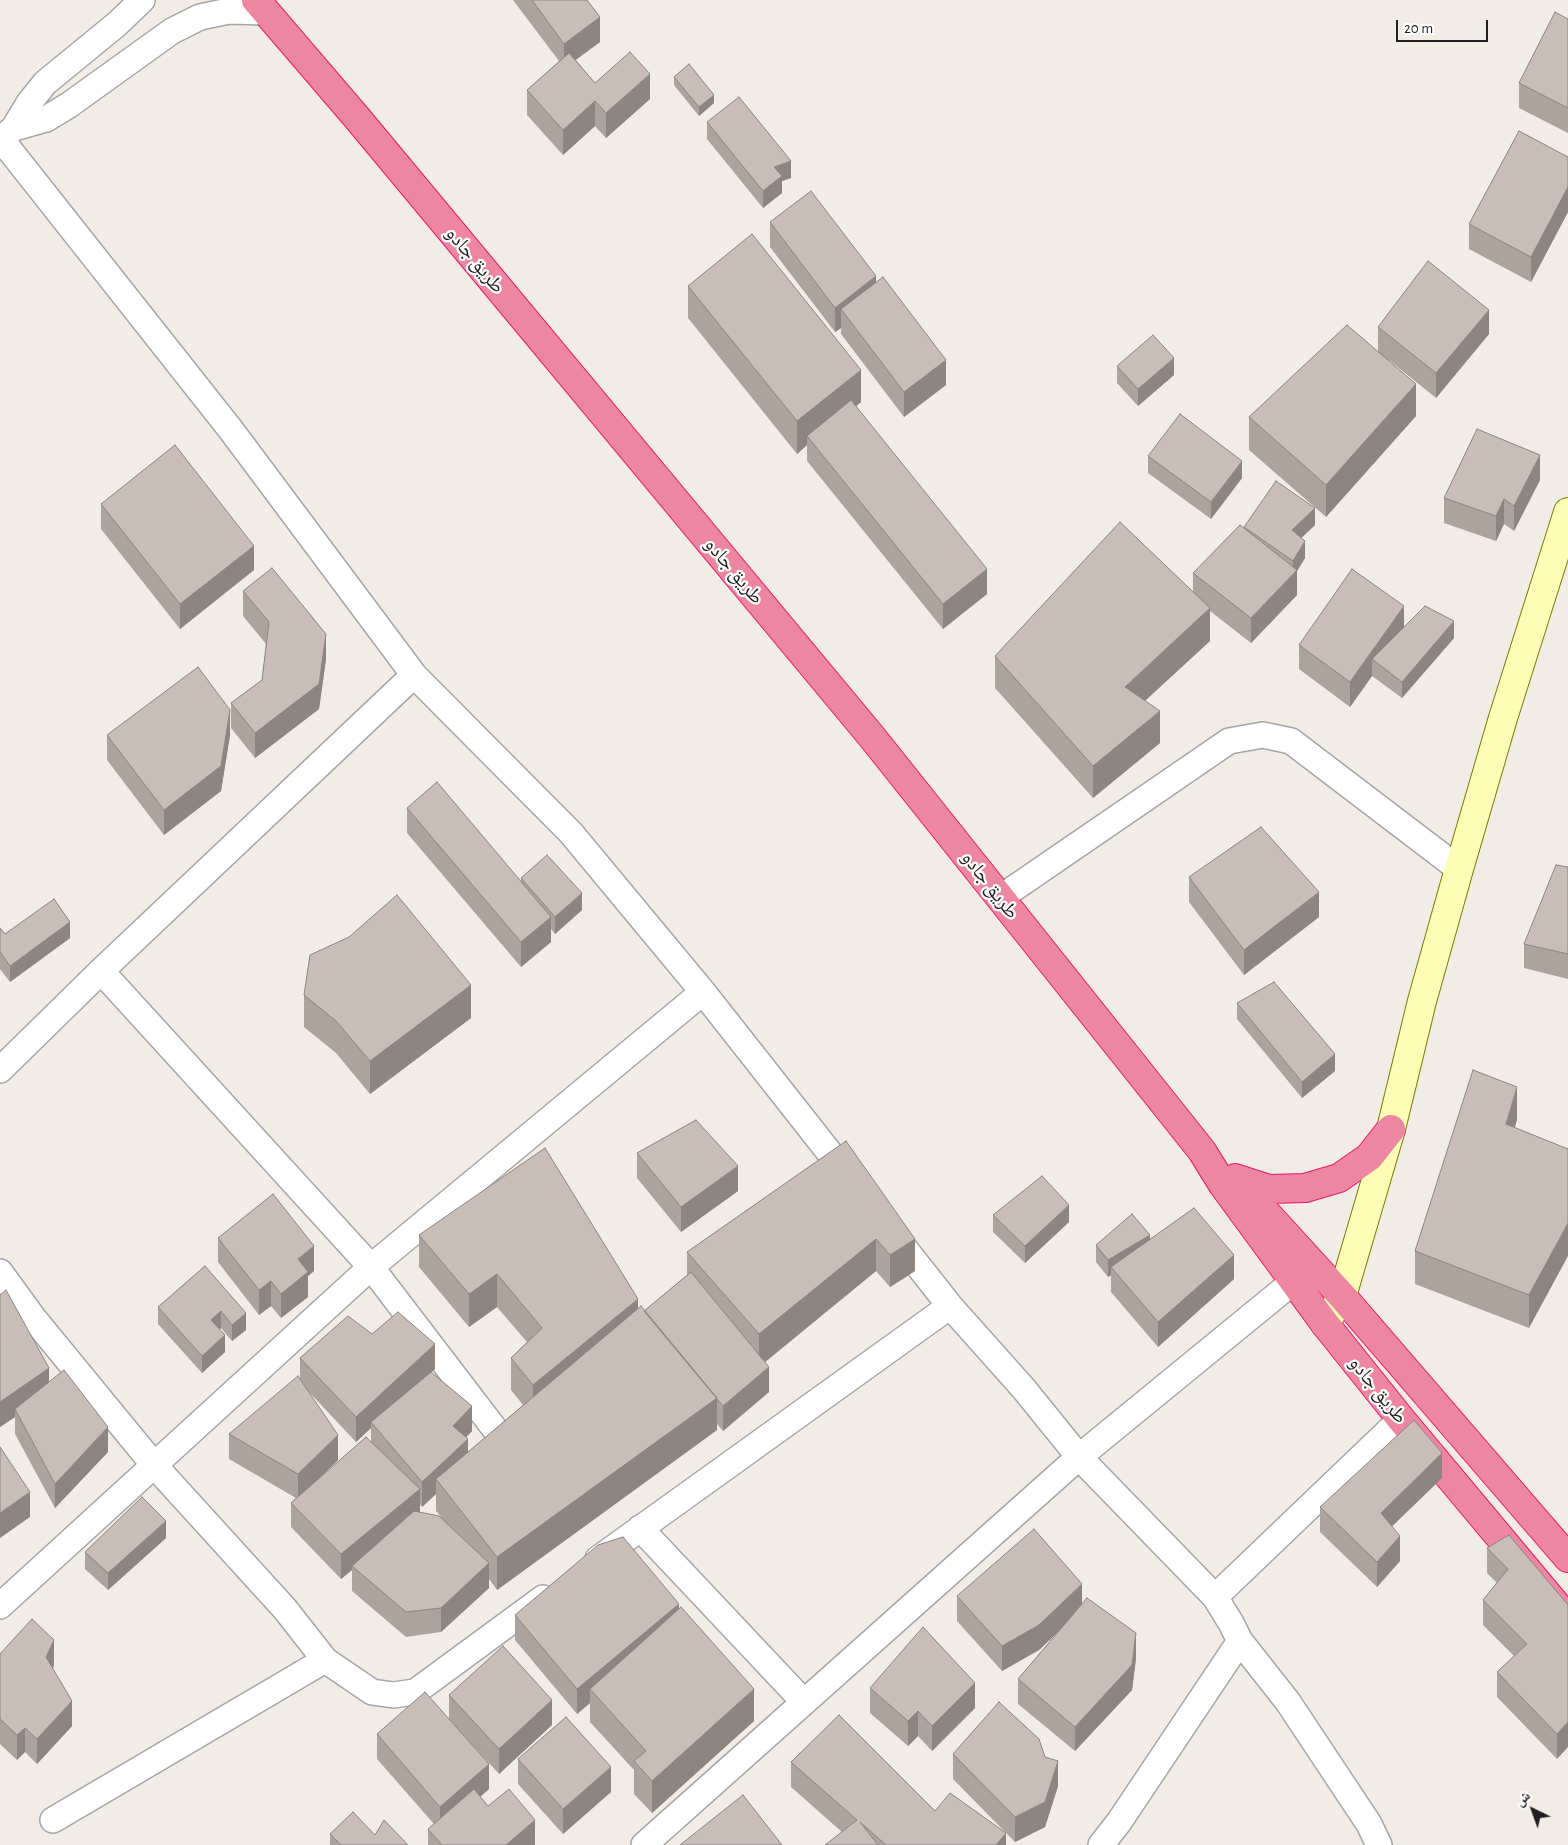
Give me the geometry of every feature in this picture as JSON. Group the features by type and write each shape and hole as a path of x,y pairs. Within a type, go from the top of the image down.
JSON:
{"highway":[{"name":"طريق جادو","path":"261,6 358,119 872,737 1202,1151 1223,1185 1325,1324 1401,1420 1568,1620"},
{"path":"1235,1178 1269,1189 1305,1188 1339,1178 1369,1157 1391,1129"},
{"name":"طريق جادو","path":"1202,1151 1235,1178 1342,1296 1568,1558"}],"street":[{"path":"5,136 28,102 45,83 117,24 142,0"},
{"path":"5,136 46,119 69,105 172,32 197,8 229,11 261,6"},
{"path":"5,136 230,430 414,675 571,833 703,992 864,1197"},
{"path":"1325,1324 1342,1296 1391,1129 1422,1002 1459,869 1503,718 1568,512"},
{"path":"0,1070 101,971 414,675"},
{"path":"1000,898 1229,741 1263,735 1292,741 1459,869"},
{"path":"101,971 372,1267 494,1428"},
{"path":"0,1606 372,1267 703,992"},
{"path":"882,1220 950,1306 1024,1389 1078,1457 1215,1598 1240,1641 1288,1702 1369,1824 1379,1845"},
{"path":"0,1272 35,1320 154,1465 285,1609 324,1660 372,1692 393,1695 415,1692 569,1579 950,1306"},
{"path":"644,1845 1078,1457 1294,1281"},
{"path":"1215,1598 1401,1420"},
{"path":"640,1528 804,1702"},
{"path":"1101,1845 1119,1822 1240,1641"},
{"path":"53,1820 324,1660"}],"building":[{"path":"532,0 587,0 600,17 564,44"},
{"path":"1555,12 1568,19 1568,108 1519,83"},
{"path":"630,52 650,74 606,113 595,101 563,130 527,90 569,53 595,83"},
{"path":"689,64 714,95 699,107 674,77"},
{"path":"739,97 791,161 774,167 782,176 763,191 707,122"},
{"path":"1519,131 1568,157 1568,187 1531,257 1469,224"},
{"path":"811,191 876,276 835,308 770,222"},
{"path":"752,234 861,370 797,421 688,286"},
{"path":"1428,261 1489,310 1436,373 1378,327"},
{"path":"883,277 946,360 904,392 841,309"},
{"path":"1347,325 1416,384 1326,485 1249,417"},
{"path":"1153,335 1174,358 1138,389 1117,366"},
{"path":"851,400 987,569 943,604 807,436"},
{"path":"1180,414 1242,461 1211,502 1148,456"},
{"path":"1477,429 1540,455 1514,506 1504,499 1496,516 1444,498"},
{"path":"175,445 254,546 180,604 101,504"},
{"path":"1276,481 1315,508 1292,530 1305,541 1293,561 1244,527"},
{"path":"1120,522 1210,608 1125,687 1160,711 1093,766 995,656"},
{"path":"1240,525 1297,570 1251,618 1193,573"},
{"path":"272,568 326,634 319,684 255,733 231,703 262,680 269,622 243,591"},
{"path":"1352,569 1404,606 1350,682 1299,645"},
{"path":"1425,606 1454,621 1402,682 1372,659"},
{"path":"198,667 230,710 221,766 164,810 107,735"},
{"path":"437,782 551,917 521,942 407,808"},
{"path":"1261,827 1319,892 1244,950 1189,877"},
{"path":"547,855 582,893 555,917 521,878"},
{"path":"1556,865 1568,867 1568,954 1524,944"},
{"path":"397,895 471,985 370,1061 336,1021 304,995 310,955 349,937"},
{"path":"54,899 70,922 10,966 0,952 0,928 5,934"},
{"path":"1274,982 1335,1054 1302,1082 1237,1003"},
{"path":"1473,1070 1517,1087 1506,1124 1568,1149 1568,1223 1529,1295 1415,1251"},
{"path":"696,1120 738,1166 681,1207 637,1153"},
{"path":"846,1141 915,1239 890,1255 876,1239 759,1334 687,1252"},
{"path":"545,1148 638,1299 533,1385 511,1358 542,1328 497,1274 469,1294 419,1235"},
{"path":"1042,1176 1069,1205 1025,1246 993,1215"},
{"path":"273,1194 314,1246 298,1259 308,1272 281,1294 271,1281 259,1290 218,1238"},
{"path":"1194,1208 1234,1255 1158,1322 1111,1267"},
{"path":"1132,1214 1150,1235 1108,1260 1096,1245"},
{"path":"205,1266 246,1313 232,1325 221,1311 211,1320 225,1335 202,1356 158,1307"},
{"path":"691,1272 769,1367 723,1406 644,1311"},
{"path":"6,1290 49,1368 0,1402 0,1295"},
{"path":"641,1306 717,1398 497,1557 436,1479"},
{"path":"398,1312 435,1344 356,1417 300,1358 348,1316 372,1334"},
{"path":"64,1370 108,1427 55,1484 15,1409"},
{"path":"431,1372 472,1406 453,1426 468,1439 422,1482 371,1422"},
{"path":"298,1376 338,1435 298,1474 229,1434"},
{"path":"1414,1420 1442,1453 1381,1513 1400,1536 1377,1562 1320,1507"},
{"path":"366,1437 420,1489 341,1554 291,1503"},
{"path":"0,1447 30,1492 0,1513"},
{"path":"142,1497 166,1521 108,1573 85,1552"},
{"path":"414,1511 439,1516 489,1563 441,1608 406,1612 352,1566"},
{"path":"1034,1529 1082,1584 1039,1625 1002,1646 957,1596"},
{"path":"1509,1535 1568,1605 1568,1722 1557,1734 1497,1672 1527,1644 1483,1600 1508,1569 1487,1548"},
{"path":"623,1537 679,1604 577,1689 515,1615 598,1545"},
{"path":"1087,1598 1136,1633 1132,1665 1075,1727 1018,1679"},
{"path":"681,1607 754,1689 652,1781 634,1761 646,1751 590,1689"},
{"path":"32,1619 54,1640 46,1657 72,1701 37,1739 25,1728 17,1735 0,1719 0,1654"},
{"path":"923,1627 975,1683 932,1726 918,1711 908,1721 870,1688"},
{"path":"503,1646 552,1700 499,1749 449,1695"},
{"path":"425,1692 489,1764 440,1807 377,1734"},
{"path":"999,1702 1039,1739 1045,1757 1058,1761 1045,1802 1015,1817 953,1754"},
{"path":"839,1715 935,1811 950,1793 1006,1833 996,1845 886,1845 860,1822 878,1845 825,1845 857,1820 791,1762"},
{"path":"566,1717 611,1767 563,1809 518,1759"},
{"path":"474,1789 488,1806 509,1789 535,1820 506,1845 442,1845 428,1829"},
{"path":"743,1795 782,1845 680,1845"},
{"path":"353,1812 375,1835 384,1820 408,1845 341,1845 330,1834"}]}
